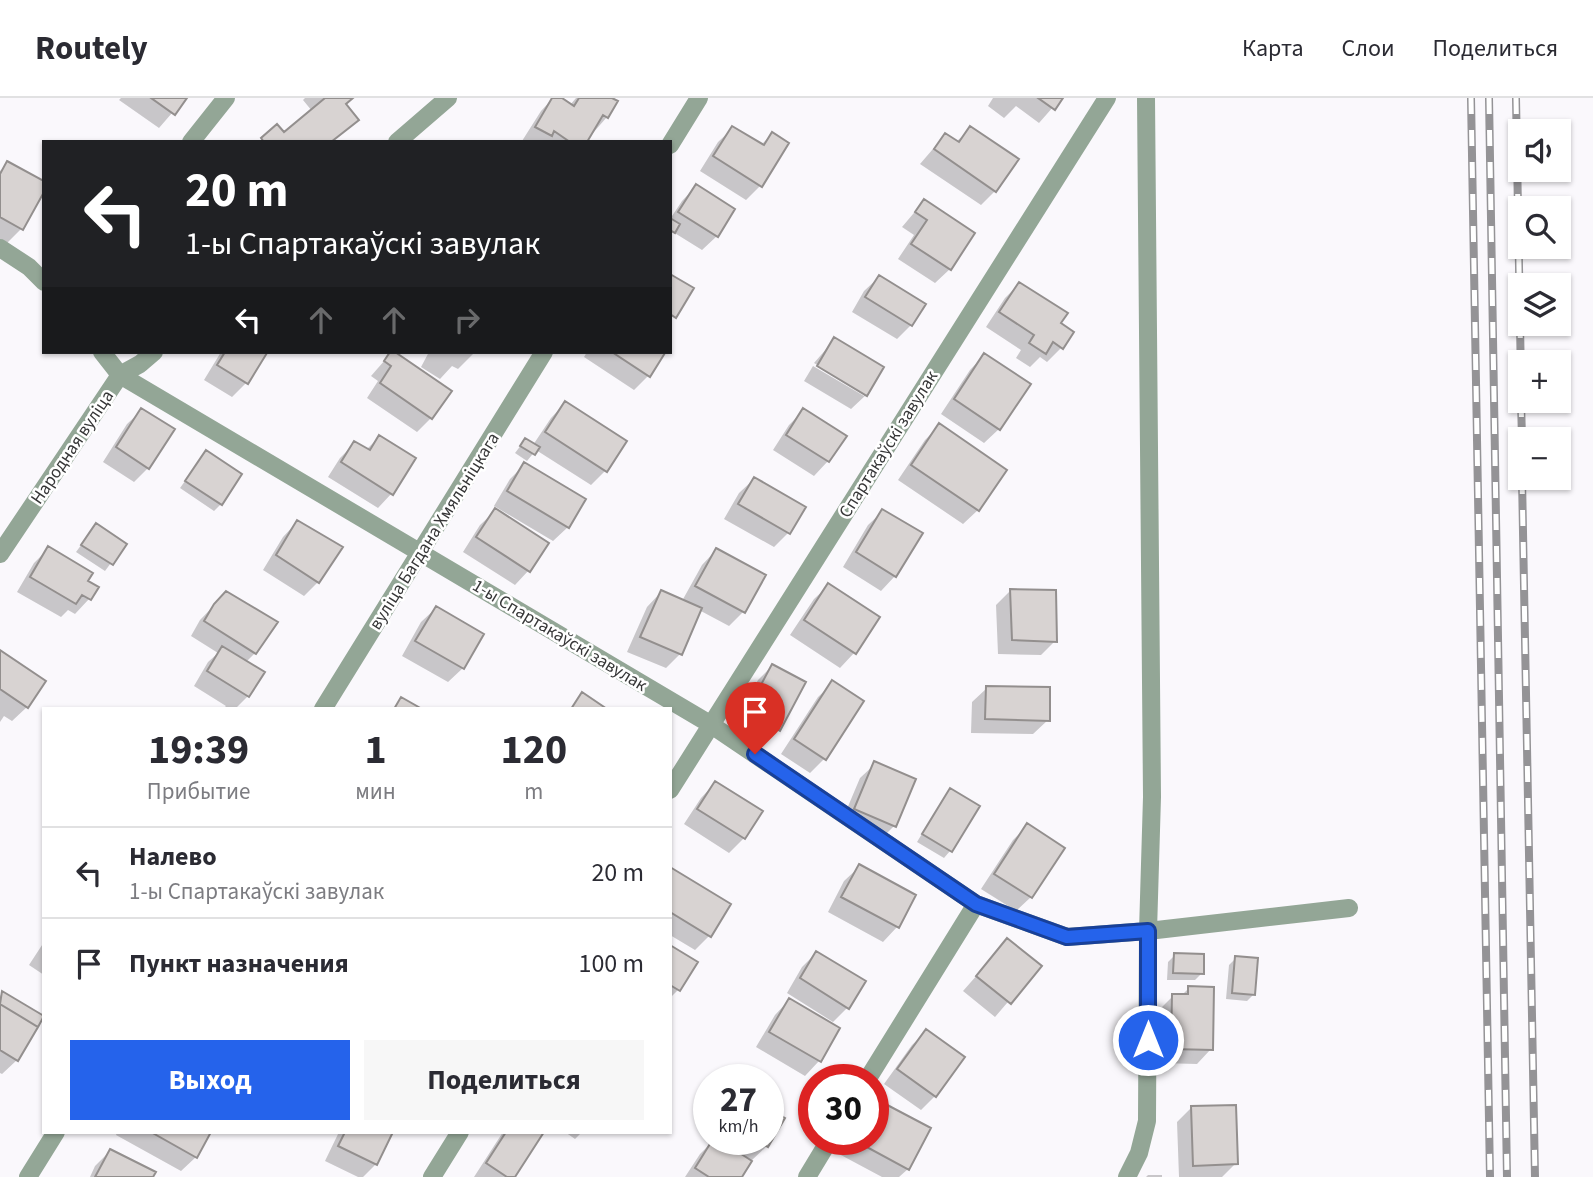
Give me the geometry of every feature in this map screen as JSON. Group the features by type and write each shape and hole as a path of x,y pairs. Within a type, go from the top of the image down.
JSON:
{"street":[{"path":"193,140 226,98"},
{"path":"399,140 448,98"},
{"path":"672,142 699,98"},
{"name":"Спартакаўскі завулак","path":"672,787 1107,98"},
{"path":"1127,1177 1139,1153 1147,1121 1148,931 1153,797 1146,98"},
{"path":"0,248 29,267 42,280"},
{"name":"1-ы Спартакаўскі завулак","path":"104,354 120,375 710,724 976,904 1067,937 1148,931 1349,908"},
{"name":"Народная вуліца","path":"0,554 120,375 152,354"},
{"name":"вуліца Багдана Хмяльніцкага","path":"324,707 543,354"},
{"path":"877,1064 976,904"},
{"path":"28,1177 55,1134"},
{"path":"432,1177 459,1134"},
{"path":"807,1177 820,1155"}],"building":[{"path":"151,98 187,98 175,115"},
{"path":"325,98 353,98 346,104 359,120 334,140 261,138 277,124 284,132"},
{"path":"552,98 562,98 574,106 579,98 612,98 618,101 608,118 603,115 588,140 567,140 554,131 552,136 535,127"},
{"path":"1038,98 1063,98 1055,110"},
{"path":"732,126 764,145 772,132 789,143 762,187 713,156"},
{"path":"970,126 1019,159 996,192 934,149 945,133 959,142"},
{"path":"7,161 42,180 42,196 23,230 0,217 0,174"},
{"path":"696,184 735,209 718,237 678,212"},
{"path":"924,199 975,233 951,270 911,244 927,220 915,212"},
{"path":"672,219 680,224 675,233 672,231"},
{"path":"672,275 694,288 676,318 672,315"},
{"path":"879,275 926,304 912,326 865,297"},
{"path":"1019,282 1068,313 1061,323 1074,332 1063,349 1053,342 1046,354 1029,343 1034,335 999,312"},
{"path":"834,337 884,367 867,396 817,366"},
{"path":"984,353 1031,384 1000,430 954,399"},
{"path":"224,354 266,354 248,384 217,365"},
{"path":"389,354 398,354 452,391 432,419 380,383 391,366 384,361"},
{"path":"615,354 664,354 650,377"},
{"path":"565,401 627,441 607,472 545,432"},
{"path":"141,408 175,429 149,469 116,447"},
{"path":"803,408 847,436 829,462 786,435"},
{"path":"939,423 1007,470 979,511 911,465"},
{"path":"379,435 416,458 393,495 341,462 354,441 370,450"},
{"path":"525,438 540,447 535,455 520,446"},
{"path":"206,450 242,474 222,505 185,481"},
{"path":"524,462 586,499 569,528 507,491"},
{"path":"754,477 806,507 790,534 738,504"},
{"path":"495,508 549,543 530,572 476,537"},
{"path":"882,509 923,533 896,577 856,552"},
{"path":"297,520 343,547 319,583 276,555"},
{"path":"96,523 127,544 113,565 81,545"},
{"path":"48,546 93,573 88,581 99,587 91,600 82,595 76,604 30,577"},
{"path":"716,548 766,575 745,613 695,586"},
{"path":"828,583 880,617 856,654 804,620"},
{"path":"1010,589 1056,590 1057,642 1012,640"},
{"path":"661,590 702,608 682,655 640,637"},
{"path":"226,591 278,622 256,654 204,621"},
{"path":"436,606 484,634 464,669 415,641"},
{"path":"222,646 265,672 249,697 207,671"},
{"path":"0,650 46,681 28,708 0,689"},
{"path":"772,664 806,682 780,731 746,713"},
{"path":"832,680 864,701 826,760 794,739"},
{"path":"986,686 1050,687 1050,721 985,719"},
{"path":"582,692 604,707 572,707"},
{"path":"401,697 418,707 395,707"},
{"path":"874,761 916,779 896,827 854,809"},
{"path":"715,781 763,811 745,839 697,809"},
{"path":"950,788 980,806 952,852 922,834"},
{"path":"1027,823 1065,848 1032,898 994,874"},
{"path":"859,864 916,895 899,928 841,897"},
{"path":"672,868 731,904 711,937 672,913"},
{"path":"1007,938 1042,966 1011,1004 976,976"},
{"path":"672,946 698,962 680,991 672,986"},
{"path":"816,951 866,981 849,1009 800,978"},
{"path":"1174,953 1204,954 1204,974 1173,973"},
{"path":"1235,956 1258,958 1255,995 1232,993"},
{"path":"1188,986 1214,987 1213,1050 1171,1049 1172,994 1188,994"},
{"path":"2,991 42,1015 42,1020 38,1027 0,1004"},
{"path":"789,998 840,1028 821,1062 769,1032"},
{"path":"0,1004 38,1027 18,1061 0,1050"},
{"path":"926,1029 965,1057 936,1097 897,1069"},
{"path":"1236,1105 1238,1164 1193,1166 1191,1106"},
{"path":"889,1106 931,1128 909,1170 881,1155 889,1155"},
{"path":"155,1134 210,1134 197,1158"},
{"path":"344,1134 392,1134 377,1165 338,1146"},
{"path":"505,1134 543,1134 515,1177 507,1177 486,1163"},
{"path":"110,1149 156,1172 153,1177 95,1177"},
{"path":"703,1155 743,1155 752,1161 742,1177 709,1177 695,1168"}],"railway":[{"path":"1471,98 1490,1177"},
{"path":"1489,98 1507,1177"},
{"path":"1516,98 1520,350"},
{"path":"1521,413 1522,427"},
{"path":"1522,490 1535,1177"}],"route":[{"path":"755,754 976,904 1067,937 1148,931 1148,1040"}]}
